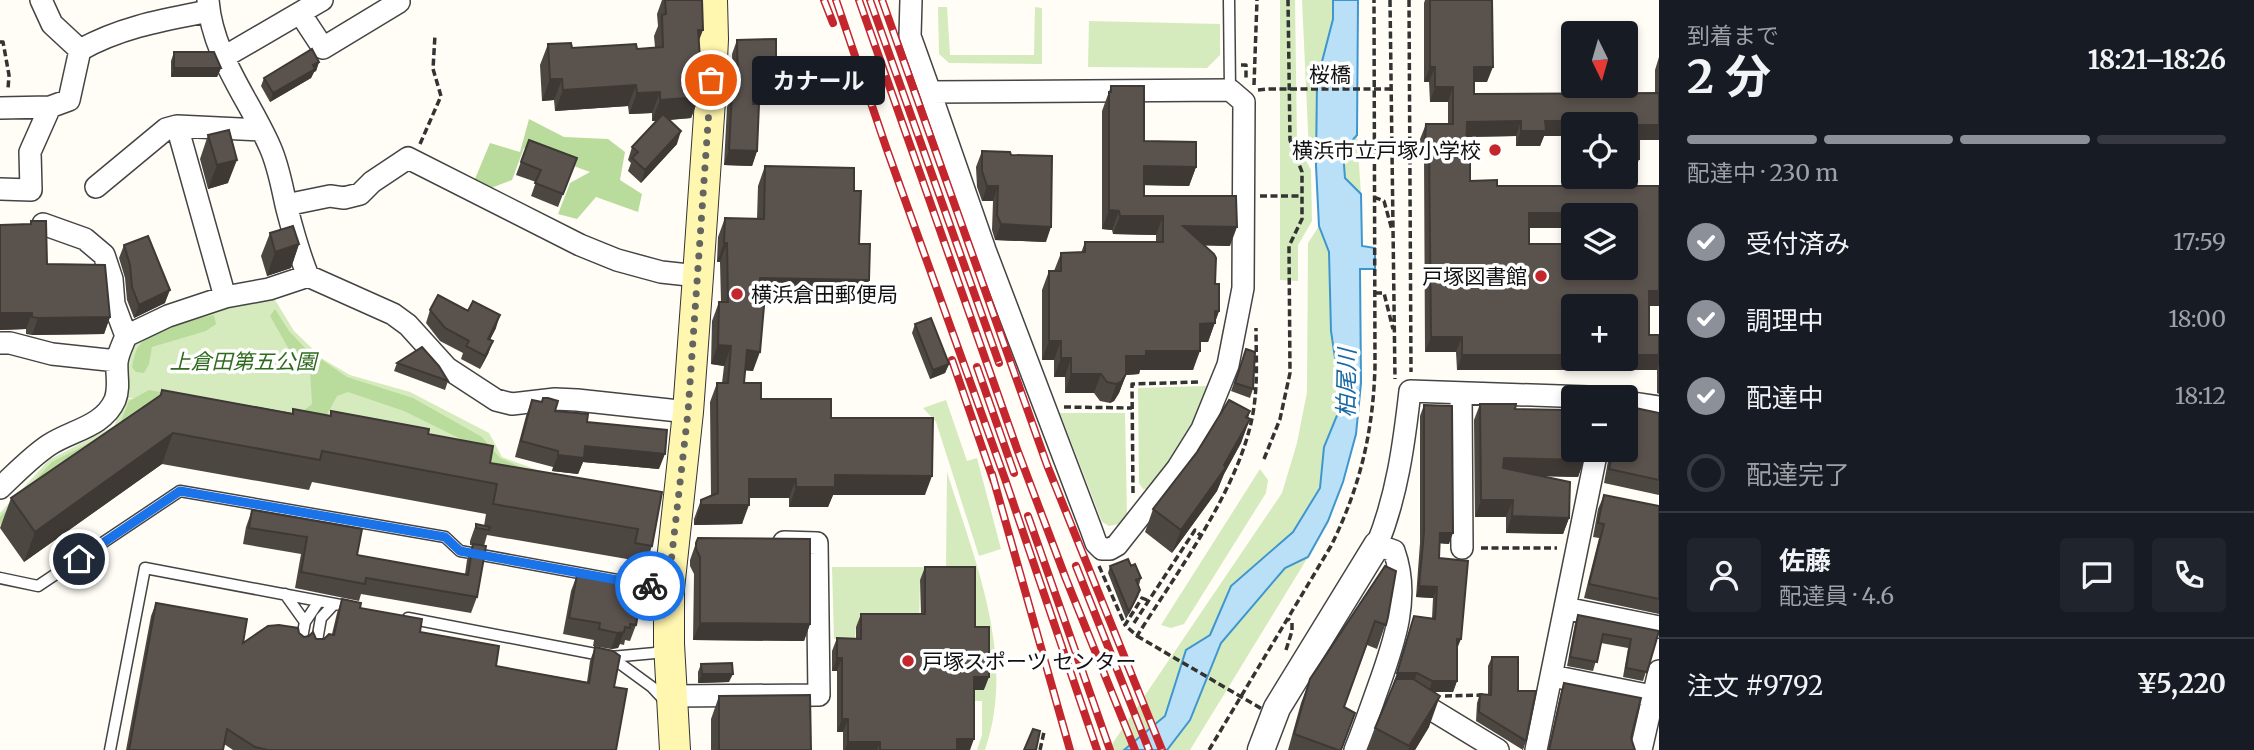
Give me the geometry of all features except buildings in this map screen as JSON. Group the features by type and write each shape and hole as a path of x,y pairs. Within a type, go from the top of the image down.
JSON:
{"main road":[{"path":"675,750 668,644 668,589 686,542 688,412 710,101 712,0"}],"street":[{"path":"41,0 52,24 80,50"},
{"path":"223,57 322,0"},
{"path":"300,13 323,48 399,2 398,0"},
{"path":"896,0 985,250 1090,529 1096,543 1102,549 1110,549 1117,545 1177,469 1202,429 1228,365 1243,288 1244,102 1230,90 930,92"},
{"path":"910,36 911,0"},
{"path":"4,108 50,107 69,100 80,50 105,36 208,5 223,57 239,92 271,148 295,241 308,276"},
{"path":"0,189 31,190 30,152 50,107"},
{"path":"96,187 166,129 177,126 261,130"},
{"path":"177,126 225,297"},
{"path":"286,205 330,196 344,198 360,194 372,182 408,158 580,245 617,260 661,272 698,276"},
{"path":"0,488 51,443 82,430 105,414 115,399 118,386 117,361 126,336 114,304 112,279 104,255 85,239 43,224"},
{"path":"126,336 168,316 225,297 269,289 308,276 393,314 408,325 447,368 496,400 512,404 555,399 577,400 688,412"},
{"path":"0,343 10,343 52,355 117,361"},
{"path":"1261,750 1277,708 1377,545 1387,521 1404,448 1403,391 1561,396"},
{"path":"1461,393 1462,548"},
{"path":"1638,404 1659,407"},
{"path":"1536,750 1595,462"},
{"path":"1588,494 1611,498"},
{"path":"672,707 818,695 817,543 764,542"},
{"path":"1355,750 1397,632 1402,596 1399,566 1394,551 1377,545"},
{"path":"1565,608 1659,627"},
{"path":"1641,750 1659,671"},
{"path":"1552,676 1652,696"},
{"path":"1374,697 1412,697 1498,750"}],"lane":[{"path":"1229,0 1230,90"},
{"path":"0,578 38,586 180,491 445,537 460,551 668,589"},
{"path":"110,750 145,568 360,609"},
{"path":"285,594 305,622"},
{"path":"301,643 305,622 319,601"},
{"path":"316,646 321,618 334,604"},
{"path":"400,616 611,657 655,653 668,644"},
{"path":"611,657 652,687 672,707"}],"path":[{"path":"1264,458 1280,419 1290,373 1289,246 1302,219 1302,172 1290,140 1288,0"},
{"path":"1209,750 1331,546 1348,512 1365,459 1374,406 1374,0"},
{"path":"1391,0 1394,335"},
{"path":"1403,391 1409,0"},
{"path":"408,158 420,145 440,96 433,69 435,36"},
{"path":"0,42 3,42 9,75 4,108"},
{"name":"桜橋","path":"1269,89 1391,89"},
{"path":"1259,206 1259,196 1302,196"},
{"path":"1374,197 1384,201 1393,232"},
{"path":"1375,293 1384,293 1403,391"},
{"path":"1133,525 1132,384 1198,383 1206,378"},
{"path":"1044,407 1132,408"},
{"path":"1090,529 1085,532 1125,625 1137,636 1262,709"},
{"path":"1133,623 1195,530 1200,535"},
{"path":"1462,548 1577,549"},
{"path":"1125,625 1142,598 1147,600"},
{"path":"1284,655 1292,631 1292,622 1287,619"},
{"path":"1412,697 1493,695"},
{"path":"1257,720 1265,702"},
{"path":"1040,750 1044,732"}],"green space":[{"path":"1280,0 1295,0 1297,144 1311,170 1312,221 1298,245 1298,281 1280,280"},
{"path":"1302,0 1333,0 1334,19 1317,81 1316,166 1309,152"},
{"path":"938,7 947,7 950,55 1034,55 1035,7 1042,8 1042,64 949,63 939,54"},
{"path":"1089,21 1220,24 1220,55 1207,68 1088,67"},
{"path":"529,119 564,137 608,139 625,152 620,180 642,194 638,212 596,197 577,219 558,214 570,183 590,172 524,148 512,180 483,191 472,186 490,143 520,152"},
{"path":"1357,135 1361,194 1345,178 1343,151"},
{"path":"1319,226 1329,252 1331,331 1340,392 1338,413 1324,447 1320,488 1293,532 1231,586 1210,635 1186,650 1165,716 1124,750 1108,750 1282,493 1297,443 1307,392 1308,243"},
{"name":"上倉田第五公園","path":"272,295 294,331 320,356 316,434 125,397 126,361 132,342 170,321"},
{"path":"1230,300 1224,363 1203,414 1151,490 1143,489 1139,483 1138,388 1206,386 1216,372"},
{"path":"275,309 289,331 306,349 347,377 413,398 482,437 500,458 536,474 502,472 469,443 404,411 348,392 337,396 325,418 50,477 0,524 0,517 52,462 118,428 129,401 149,390 295,417 312,404 310,370 290,351 270,316"},
{"path":"214,315 216,324 206,331 152,347 149,364 144,373 136,372 132,367 136,351 149,337 170,327"},
{"path":"321,358 350,375 410,392 489,433 502,457 540,471 651,494 145,428 0,526 0,513 49,460 114,426 126,398 317,435"},
{"path":"946,400 967,461 977,458 1001,549 979,556 936,422 923,408"},
{"path":"1060,413 1125,413 1125,523 1109,526 1102,522"},
{"path":"1260,469 1268,480 1266,493 1184,624 1171,628 1161,625"},
{"path":"947,472 979,574 994,644 994,715 985,750 977,750 982,735 982,701 970,701 970,690 985,690 985,639 971,639 971,579 920,579 919,626 856,626 855,639 834,639 832,567 946,567"},
{"path":"1308,557 1190,750 1167,750 1190,720 1221,643 1285,568"}],"water":[{"name":"柏尾川","path":"1333,0 1358,0 1357,135 1343,151 1345,178 1361,194 1362,246 1375,248 1375,269 1360,269 1361,383 1356,434 1343,482 1328,521 1308,557 1285,568 1221,643 1190,720 1167,750 1124,750 1165,716 1186,650 1210,635 1231,586 1293,532 1320,488 1324,447 1338,413 1340,392 1331,331 1329,252 1319,226 1316,166 1317,81 1333,19"}],"railway":[{"path":"824,0 833,23"},
{"path":"836,0 1005,479 1097,750"},
{"path":"859,0 1017,449 1135,750"},
{"path":"870,0 999,363"},
{"path":"882,0 1047,465 1162,750"},
{"path":"952,360 994,482"},
{"path":"977,367 1014,473"},
{"path":"992,474 1070,750"},
{"path":"1028,516 1110,750"},
{"path":"1076,566 1149,750"}],"way so far":[{"path":"650,586 668,589 688,412 711,80"}],"place":[{"name":"カナール","path":"711,80"},
{"name":"横浜市立戸塚小学校","path":"1495,150"},
{"name":"戸塚図書館","path":"1541,276"},
{"name":"横浜倉田郵便局","path":"737,294"},
{"name":"戸塚スポーツ センター","path":"908,661"}],"route":[{"path":"79,559 180,491 445,537 460,551 650,586"}]}
